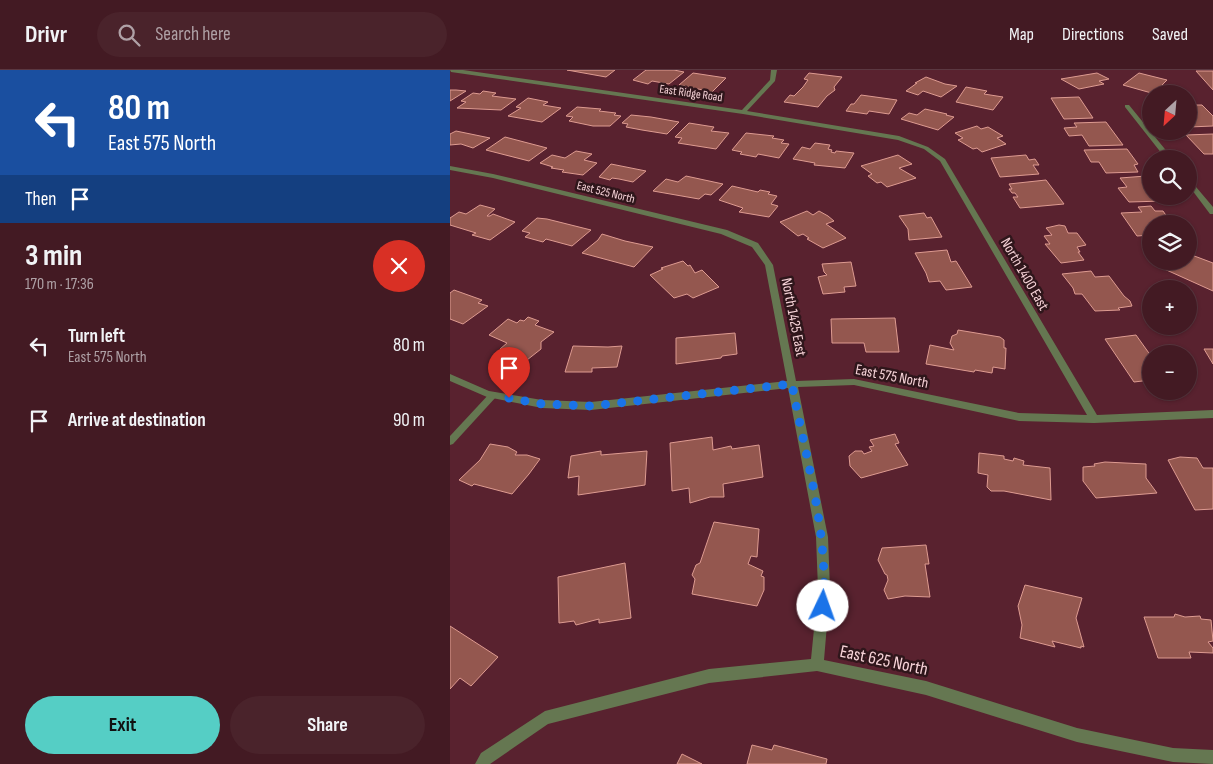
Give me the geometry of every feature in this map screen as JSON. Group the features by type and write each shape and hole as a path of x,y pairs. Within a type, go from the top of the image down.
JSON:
{"street":[{"name":"East Ridge Road","path":"451,70 743,112 900,138 926,148"},
{"path":"743,112 774,80 774,70"},
{"path":"1127,106 1163,150"},
{"name":"North 1400 East","path":"926,148 943,160 1094,419"},
{"name":"East 525 North","path":"450,168 493,176 724,232 755,245"},
{"path":"1197,192 1213,212"},
{"name":"North 1425 East","path":"755,245 769,265 822,537 824,589 817,665"},
{"name":"East 575 North","path":"450,377 492,395 542,404 591,406 792,384 854,382 1019,417 1094,419 1213,414"},
{"name":"East 625 North","path":"482,764 486,758 545,718 709,676 817,665 926,688 1077,734 1173,755 1213,757"}],"lane":[{"path":"450,442 492,395"}],"building":[{"path":"567,70 615,70 606,77"},
{"path":"646,70 684,72 669,84 652,81 648,84 633,80"},
{"path":"1196,71 1213,71 1213,90"},
{"path":"693,73 726,78 712,92 679,85"},
{"path":"809,73 842,77 834,87 835,90 818,107 784,102 790,95 794,96 803,87 808,80 804,79"},
{"path":"1097,73 1109,79 1099,81 1104,84 1079,89 1061,79"},
{"path":"1139,73 1167,80 1162,85 1142,85 1142,90 1123,85"},
{"path":"926,77 957,86 941,97 923,91 918,95 906,91"},
{"path":"966,87 987,91 984,94 1003,97 993,110 956,102"},
{"path":"450,90 456,90 466,91 450,101"},
{"path":"483,91 496,93 492,96 516,99 501,110 457,108 466,102 461,101 473,93 480,94"},
{"path":"861,95 897,100 889,114 869,111 867,114 846,111"},
{"path":"1079,97 1093,118 1064,119 1051,98"},
{"path":"528,98 548,102 543,105 561,108 542,122 508,116 521,108 516,107"},
{"path":"1198,105 1202,105 1213,116 1213,126 1198,127"},
{"path":"577,107 601,109 599,111 616,113 614,115 621,116 610,126 593,126 569,121 573,117 566,116"},
{"path":"925,109 954,117 938,130 901,119 909,113 917,115"},
{"path":"631,115 679,122 667,134 626,127 628,124 622,123"},
{"path":"1106,122 1123,145 1089,146 1082,135 1069,136 1064,128 1077,127 1074,123"},
{"path":"689,123 714,127 711,131 729,133 716,149 678,143 682,138 675,137"},
{"path":"977,126 981,129 988,127 1003,136 997,138 1006,144 982,152 958,140 963,138 955,133"},
{"path":"456,131 490,138 473,148 461,144 450,145 450,134"},
{"path":"746,133 774,136 772,138 784,140 781,143 789,144 779,158 758,154 756,157 740,154 742,152 732,150"},
{"path":"1213,134 1213,154 1204,154 1191,140 1198,140 1198,135"},
{"path":"505,137 547,148 529,161 486,150"},
{"path":"815,143 830,145 828,149 832,150 831,152 854,153 845,168 814,165 815,163 793,159 802,147 810,149"},
{"path":"1127,149 1138,164 1134,165 1138,172 1106,173 1099,162 1091,162 1084,150"},
{"path":"576,151 592,154 584,160 597,163 583,175 562,172 564,170 551,168 553,167 540,163 552,155 565,158"},
{"path":"898,155 912,164 899,168 916,178 887,187 881,182 877,183 868,176 872,174 861,166"},
{"path":"1026,155 1029,160 1035,159 1039,165 1033,165 1039,174 1000,177 991,158"},
{"path":"611,164 646,171 633,182 599,177"},
{"path":"686,176 723,184 711,195 705,194 699,199 653,191 666,179 678,182"},
{"path":"1142,176 1142,202 1129,202 1118,188 1127,187 1120,178"},
{"path":"1046,180 1064,204 1020,208 1013,197 1018,197 1009,189 1012,189 1009,184"},
{"path":"732,186 758,192 760,190 770,192 768,194 777,196 771,204 778,206 769,217 739,212 743,208 719,200"},
{"path":"480,205 495,209 487,216 493,214 515,222 490,240 472,235 476,233 450,225 450,218 459,212 466,214"},
{"path":"1151,206 1155,211 1163,211 1166,215 1142,215 1142,236 1137,236 1121,213 1142,212 1138,207"},
{"path":"807,211 813,215 819,211 828,216 834,221 826,224 846,238 823,248 807,239 809,238 803,234 798,236 780,222"},
{"path":"924,213 927,218 931,217 942,237 909,240 908,229 899,216"},
{"path":"537,218 591,230 572,246 546,239 543,242 525,237 530,233 522,231"},
{"path":"1059,225 1065,226 1068,233 1077,233 1086,245 1077,247 1084,260 1061,263 1045,244 1050,244 1044,236 1052,235 1046,228"},
{"path":"602,234 653,247 634,267 582,253 598,240"},
{"path":"947,250 951,262 956,261 972,287 946,290 940,281 929,282 915,253"},
{"path":"1197,257 1213,263 1213,291 1197,284 1197,280 1189,280 1166,270 1197,270"},
{"path":"683,261 688,266 690,265 695,273 702,270 719,287 693,298 687,294 674,298 650,275 663,269 661,268"},
{"path":"851,262 856,286 844,287 845,292 823,294 818,277 827,275 822,264"},
{"path":"1091,271 1095,277 1109,276 1132,306 1118,308 1120,310 1095,311 1082,294 1075,294 1073,288 1062,274"},
{"path":"454,290 482,300 478,303 488,306 463,324 450,319 450,293"},
{"path":"528,317 539,321 535,325 554,332 541,342 541,349 527,360 500,349 507,343 489,335 508,319 517,323 520,320 524,321"},
{"path":"895,318 899,352 866,352 864,343 832,343 831,319"},
{"path":"958,330 1000,337 1004,340 1004,348 1006,348 1005,369 993,367 992,373 975,370 974,372 926,364 930,345 954,350 950,343 952,336 957,334"},
{"path":"735,333 737,354 676,364 676,338"},
{"path":"1136,335 1143,345 1142,381 1134,382 1105,339"},
{"path":"573,346 622,346 617,367 592,368 592,372 565,372"},
{"path":"1204,349 1213,349 1213,364"},
{"path":"895,434 899,443 895,444 908,465 861,478 850,466 849,456 855,451 862,451 864,454 872,451 869,447 874,446 870,440"},
{"path":"712,437 713,450 731,446 732,449 759,445 763,477 723,484 724,497 710,497 690,503 689,488 672,491 670,443"},
{"path":"490,444 508,447 517,452 515,455 527,455 540,459 512,494 474,484 472,486 459,480 480,460"},
{"path":"601,451 601,455 647,451 645,485 578,495 579,476 568,478 571,456"},
{"path":"979,453 1004,456 1004,459 1013,461 1014,458 1024,461 1023,465 1050,468 1051,500 1004,491 991,491 987,487 988,475 978,473"},
{"path":"1180,457 1197,458 1203,468 1213,468 1213,509 1195,510 1168,460"},
{"path":"1105,462 1146,464 1146,478 1157,493 1096,498 1083,481 1083,467 1095,466 1094,464"},
{"path":"714,522 759,529 757,557 751,556 748,564 763,571 761,576 764,577 764,590 757,606 692,594 695,579 692,575 696,565 700,563"},
{"path":"926,545 929,564 925,564 930,597 905,596 888,599 884,590 888,580 887,575 878,560 882,548"},
{"path":"625,563 631,618 599,623 599,619 576,625 574,621 559,623 558,577"},
{"path":"1025,585 1082,598 1076,618 1084,647 1081,646 1081,648 1052,641 1055,647 1020,638 1022,625 1018,606"},
{"path":"1175,614 1185,617 1200,616 1201,619 1211,620 1213,641 1208,642 1213,648 1213,653 1189,652 1191,658 1158,658 1144,617 1174,617"},
{"path":"450,626 498,657 471,686 460,678 450,689"},
{"path":"752,745 772,750 774,745 827,759 826,764 747,764"},
{"path":"682,754 702,764 677,764"}],"route":[{"path":"509,398 542,404 591,406 792,384 822,537 823,606"}]}
